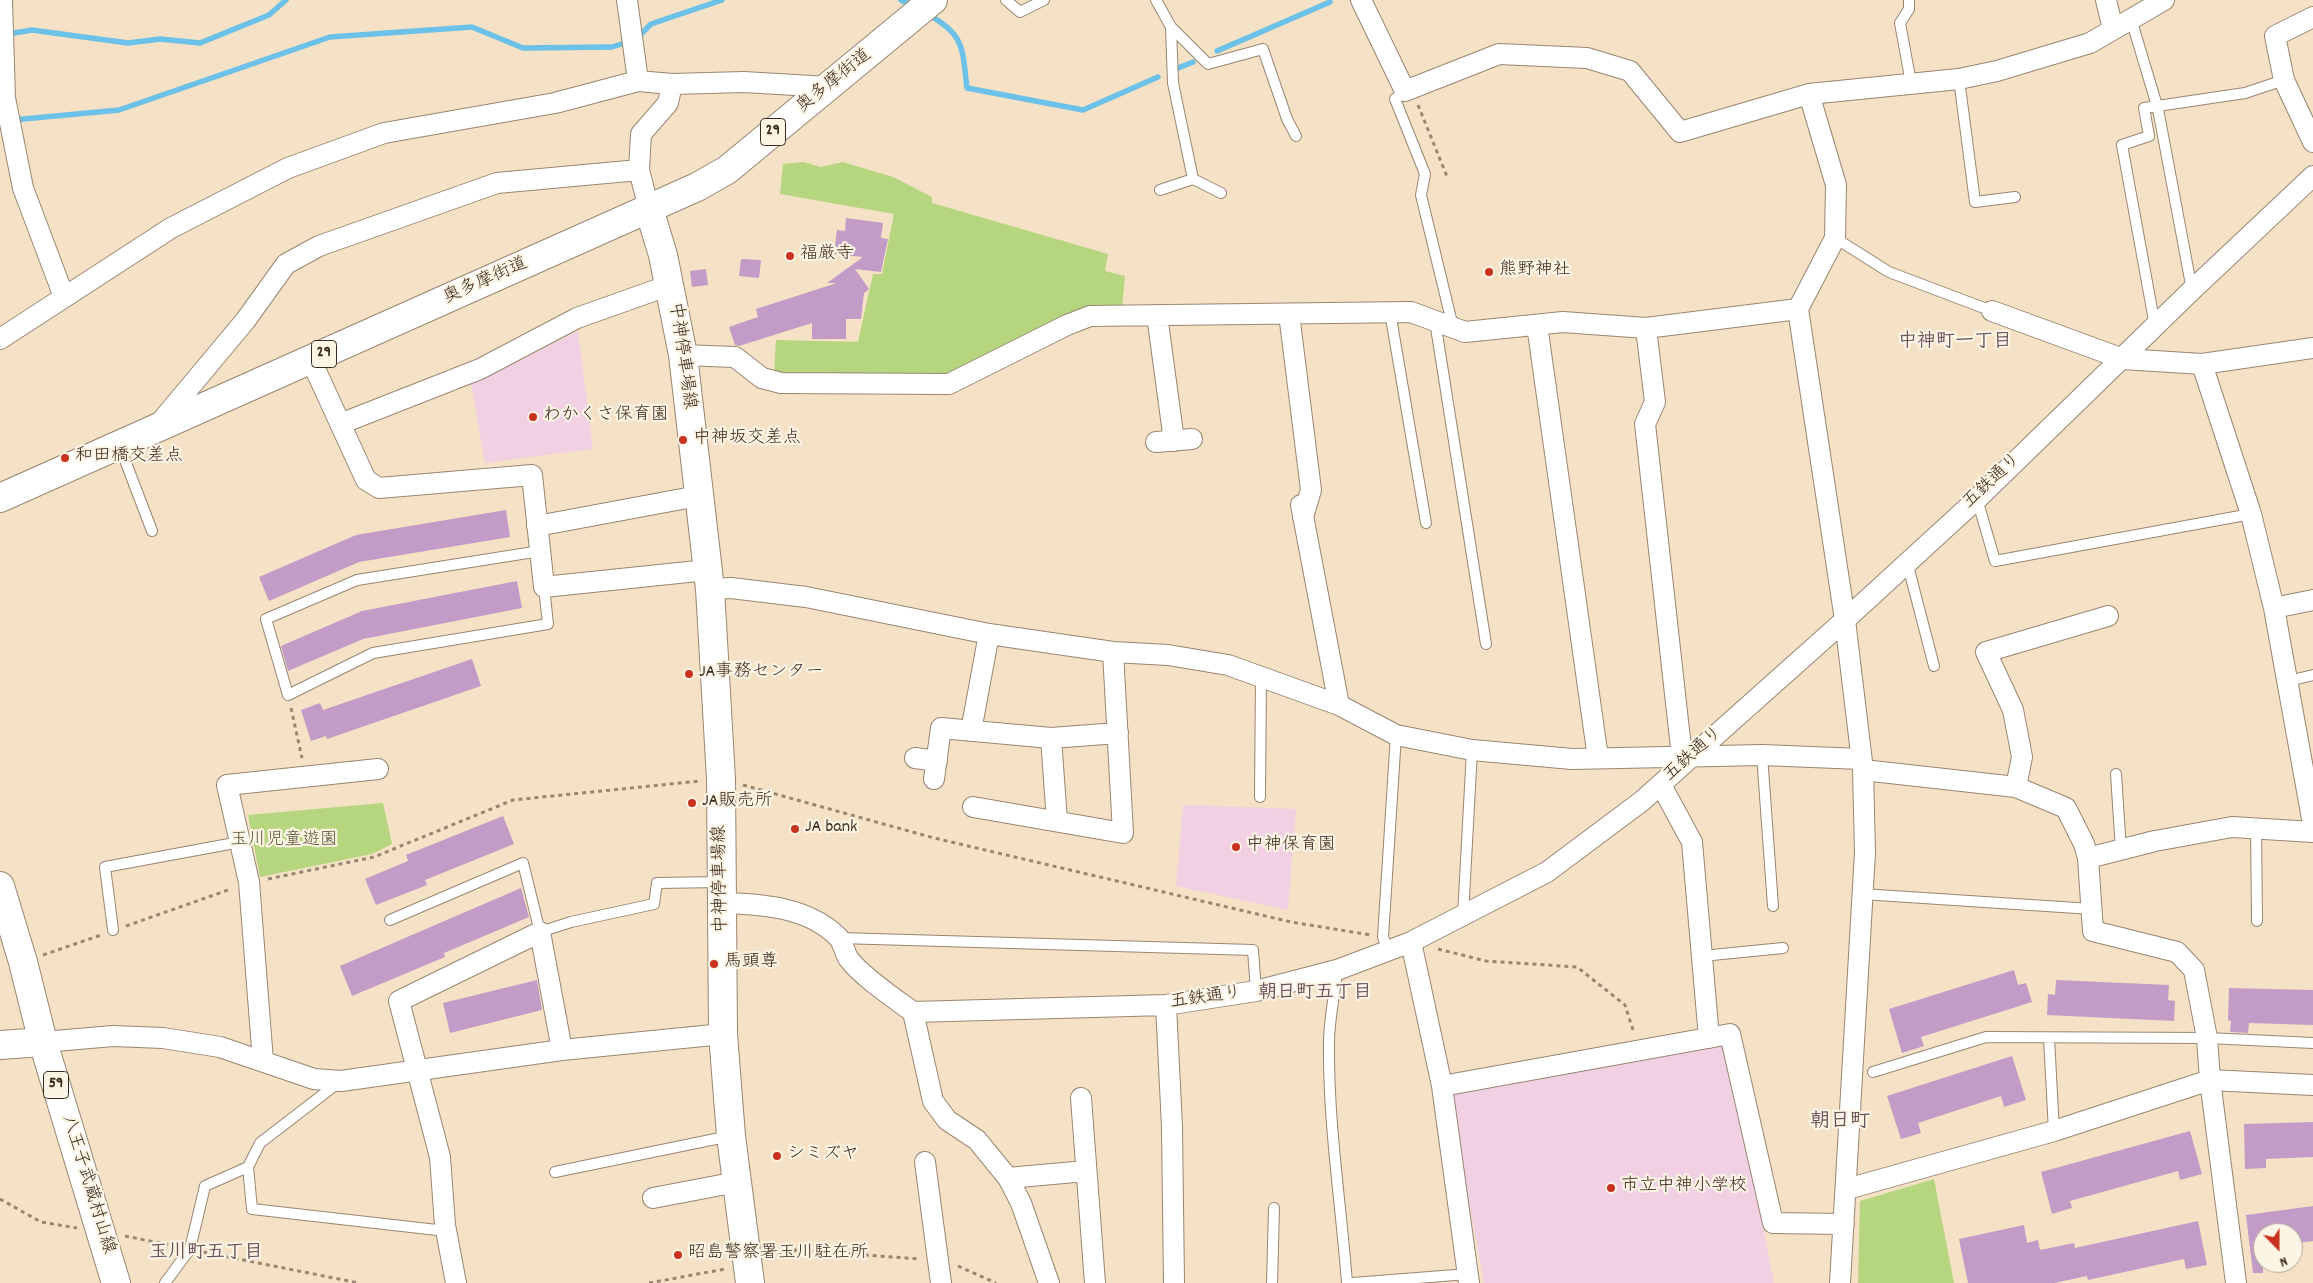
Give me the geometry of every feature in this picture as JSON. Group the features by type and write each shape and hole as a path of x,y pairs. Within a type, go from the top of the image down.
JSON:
{"main road":[{"name":"奥多摩街道","path":"0,498 649,209 727,170 887,40 933,0"},
{"name":"中神停車場線","path":"649,209 670,285 683,355 708,580 721,779 723,1034 732,1136 749,1274"},
{"name":"八王子武蔵村山線","path":"0,886 23,962 43,1042 116,1283"},
{"path":"0,1045 43,1042"}],"street":[{"path":"627,0 638,81"},
{"path":"1360,0 1408,90 1499,54 1587,58 1630,71 1680,132 1809,94 1959,79 1997,71 2090,43 2164,0"},
{"path":"2106,0 2113,29"},
{"path":"2313,17 2275,36 2284,80 2313,142"},
{"path":"2,20 5,98 23,188 64,297"},
{"path":"0,339 171,228 288,168 384,133 555,103 638,81 672,84 744,82 828,87"},
{"path":"649,209 639,170 641,134 668,103 672,84"},
{"path":"1809,94 1836,185 1835,238 1798,309 1845,620 1862,764 1865,852 1847,1189 1840,1283"},
{"path":"154,431 244,321 286,264 319,246 497,182 639,170"},
{"name":"五鉄通り","path":"913,1012 1166,1005 1256,991 1337,970 1411,942 1463,917 1547,872 1642,802 1687,757 1845,620 1906,561 1977,499 2192,290 2313,176"},
{"path":"340,424 480,369 577,318 670,285"},
{"path":"683,355 735,357 762,378 781,383 949,384 1067,325 1090,316 1411,312 1465,332 1562,322 1646,328 1798,309"},
{"path":"1992,311 2123,359 2202,364 2313,348"},
{"path":"1289,314 1311,490 1302,511 1338,705"},
{"path":"1157,315 1174,441"},
{"path":"1537,325 1598,758"},
{"path":"1646,328 1656,402 1645,424 1687,757"},
{"path":"310,360 366,480 379,488 532,475 544,586 708,580 730,588 806,597 989,634 1113,652 1168,655 1228,665 1338,705 1396,735 1472,750 1572,759 1762,755 1862,764 2016,787 2066,808 2084,844 2088,858 2093,931 2177,952 2194,970 2207,1038 2210,1080 2236,1283"},
{"path":"2202,364 2251,514 2274,608 2313,824"},
{"path":"537,526 698,496"},
{"path":"2274,608 2313,600"},
{"path":"2016,787 2022,757 2013,710 1986,652 2108,616"},
{"path":"971,731 989,634"},
{"path":"972,807 1124,833 1113,652"},
{"path":"915,758 936,770 941,728 1051,738 1118,733"},
{"path":"1051,738 1057,821"},
{"path":"263,1061 249,882 227,785 378,769"},
{"path":"1661,785 1692,842 1709,1038"},
{"path":"2088,858 2197,833 2232,827 2313,832"},
{"path":"722,893 809,917 839,938 849,958 886,993 913,1012 933,1101 947,1120 978,1140 1008,1178 1021,1203 1049,1283"},
{"path":"456,1283 446,1230 440,1157 399,1001 540,932 562,1050"},
{"path":"1411,942 1442,1086 1469,1279"},
{"path":"1166,1005 1172,1127 1174,1283"},
{"path":"43,1042 112,1036 163,1038 220,1047 314,1080 341,1081 562,1050 723,1034"},
{"path":"1442,1086 1730,1034 1773,1223 1844,1224"},
{"path":"1847,1189 2054,1131 2210,1080 2313,1084"},
{"path":"1081,1098 1094,1283"},
{"path":"925,1162 941,1283"},
{"path":"1008,1178 1086,1171"},
{"path":"653,1198 737,1182"}],"lane":[{"path":"1006,0 1020,12 1044,0"},
{"path":"1156,0 1171,27 1208,64 1263,49 1296,136"},
{"path":"1909,0 1908,9 1900,23 1911,83"},
{"path":"2131,19 2156,106 2192,290"},
{"path":"1171,27 1173,83 1193,179"},
{"path":"1959,79 1974,202 2015,198"},
{"path":"2155,326 2122,145 2149,136 2144,108 2244,93 2284,80"},
{"path":"1408,90 1394,99 1425,174 1421,195 1444,325 1486,644"},
{"path":"1160,190 1193,179 1221,193"},
{"path":"1835,238 1889,272 1992,311"},
{"path":"1390,312 1426,523"},
{"path":"119,446 152,531"},
{"path":"1977,499 1996,561 2251,514"},
{"path":"540,551 357,580 266,619 288,695 373,653 548,624 544,586"},
{"path":"1906,561 1934,666"},
{"path":"2288,681 2313,675"},
{"path":"1260,797 1262,676"},
{"path":"1388,951 1383,937 1396,735"},
{"path":"1463,917 1472,750"},
{"path":"1762,755 1772,906"},
{"path":"2116,774 2121,850"},
{"path":"2256,828 2256,921"},
{"path":"113,930 105,867 240,842"},
{"path":"390,920 523,863 540,932 571,922 654,904 657,883 722,893"},
{"path":"1862,894 2092,910"},
{"path":"839,938 1253,950 1256,991"},
{"path":"1702,956 1783,948"},
{"path":"1337,970 1329,1041 1332,1137 1342,1216 1347,1283"},
{"path":"1873,1072 1986,1037 2207,1038 2313,1043"},
{"path":"2050,1038 2054,1131"},
{"path":"341,1081 260,1143 248,1167 252,1209 446,1230"},
{"path":"555,1172 732,1136"},
{"path":"165,1283 190,1249 206,1186 248,1167"},
{"path":"1272,1283 1274,1208"},
{"path":"1353,1283 1469,1279"}],"path":[{"path":"1408,90 1448,178"},
{"path":"288,695 306,776"},
{"path":"1411,942 1486,962 1578,967 1625,1005 1640,1050"},
{"path":"649,1283 749,1274 796,1250 938,1260 954,1264 996,1283"}],"shaded area":[{"name":"わかくさ保育園","path":"578,331 593,449 485,463 471,384"},
{"name":"中神保育園","path":"1183,805 1296,809 1288,910 1176,886"},
{"name":"市立中神小学校","path":"1726,1039 1774,1283 1484,1283 1449,1094"}],"green space":[{"path":"803,162 821,167 843,162 893,177 932,197 932,203 1108,254 1105,271 1125,276 1122,309 944,378 774,373 776,340 858,342 873,274 882,274 894,214 780,194 783,164"},
{"name":"玉川児童遊園","path":"383,803 392,844 372,854 260,877 248,815"},
{"path":"1934,1179 1954,1283 1858,1283 1860,1201"}],"building":[{"path":"846,218 883,223 881,238 888,239 881,272 855,269 869,289 864,293 861,319 846,319 846,339 812,339 812,323 739,346 735,345 729,327 758,317 756,309 837,283 827,283 863,257 834,254 837,230 845,231"},
{"path":"741,259 761,260 759,278 739,276"},
{"path":"706,269 708,285 692,287 690,271"},
{"path":"506,510 510,537 359,562 269,601 259,577 356,535"},
{"path":"517,581 522,608 363,639 288,671 281,646 362,611"},
{"path":"472,659 481,686 327,739 326,736 311,741 301,710 320,703 323,710"},
{"path":"503,816 514,844 425,880 427,885 376,905 365,879 408,861 406,855"},
{"path":"521,888 529,917 444,953 445,957 352,996 340,966"},
{"path":"2014,970 2018,985 2026,983 2032,1002 1921,1037 1924,1046 1902,1053 1889,1009"},
{"path":"537,980 542,1010 450,1033 443,1003"},
{"path":"2056,980 2169,985 2168,1000 2175,1001 2174,1021 2047,1015 2048,994 2055,995"},
{"path":"2229,988 2313,990 2313,1025 2249,1023 2248,1033 2230,1032 2231,1021 2228,1020"},
{"path":"2012,1056 2026,1100 2004,1107 2001,1096 1918,1123 1921,1133 1901,1139 1887,1096"},
{"path":"2313,1122 2313,1157 2266,1159 2266,1168 2245,1169 2244,1124"},
{"path":"2190,1131 2202,1174 2180,1180 2178,1171 2070,1201 2072,1208 2052,1214 2041,1172"},
{"path":"2313,1206 2313,1241 2303,1242 2303,1223 2253,1223 2253,1273 2246,1215"},
{"path":"2198,1221 2207,1265 2186,1269 2184,1259 2088,1280 2087,1276 2054,1283 1968,1283 1959,1239 2024,1225 2027,1243 2038,1240 2040,1250 2074,1243 2075,1248"}],"waterway":[{"path":"8,34 32,30 128,43 160,39 200,43 269,15 286,0"},
{"path":"637,38 651,24 722,0"},
{"path":"901,0 913,6"},
{"path":"1217,51 1330,2"},
{"path":"927,14 949,29 960,44 967,88 1083,110 1158,77"},
{"path":"13,120 119,110 330,37 472,27 523,48 612,47 628,42"},
{"path":"1178,68 1193,62"}],"place":[{"name":"福厳寺","path":"790,256"},
{"name":"熊野神社","path":"1489,272"},
{"name":"わかくさ保育園","path":"533,417"},
{"name":"中神坂交差点","path":"683,440"},
{"name":"和田橋交差点","path":"65,458"},
{"name":"JA事務センター","path":"689,674"},
{"name":"JA販売所","path":"692,803"},
{"name":"JA bank","path":"795,829"},
{"name":"中神保育園","path":"1236,847"},
{"name":"馬頭尊","path":"714,964"},
{"name":"シミズヤ","path":"777,1156"},
{"name":"市立中神小学校","path":"1611,1188"},
{"name":"昭島警察署玉川駐在所","path":"678,1255"}],"district":[{"name":"中神町一丁目","path":"1955,343"},
{"name":"朝日町五丁目","path":"1315,994"},
{"name":"朝日町","path":"1840,1123"},
{"name":"玉川町五丁目","path":"206,1254"}]}
